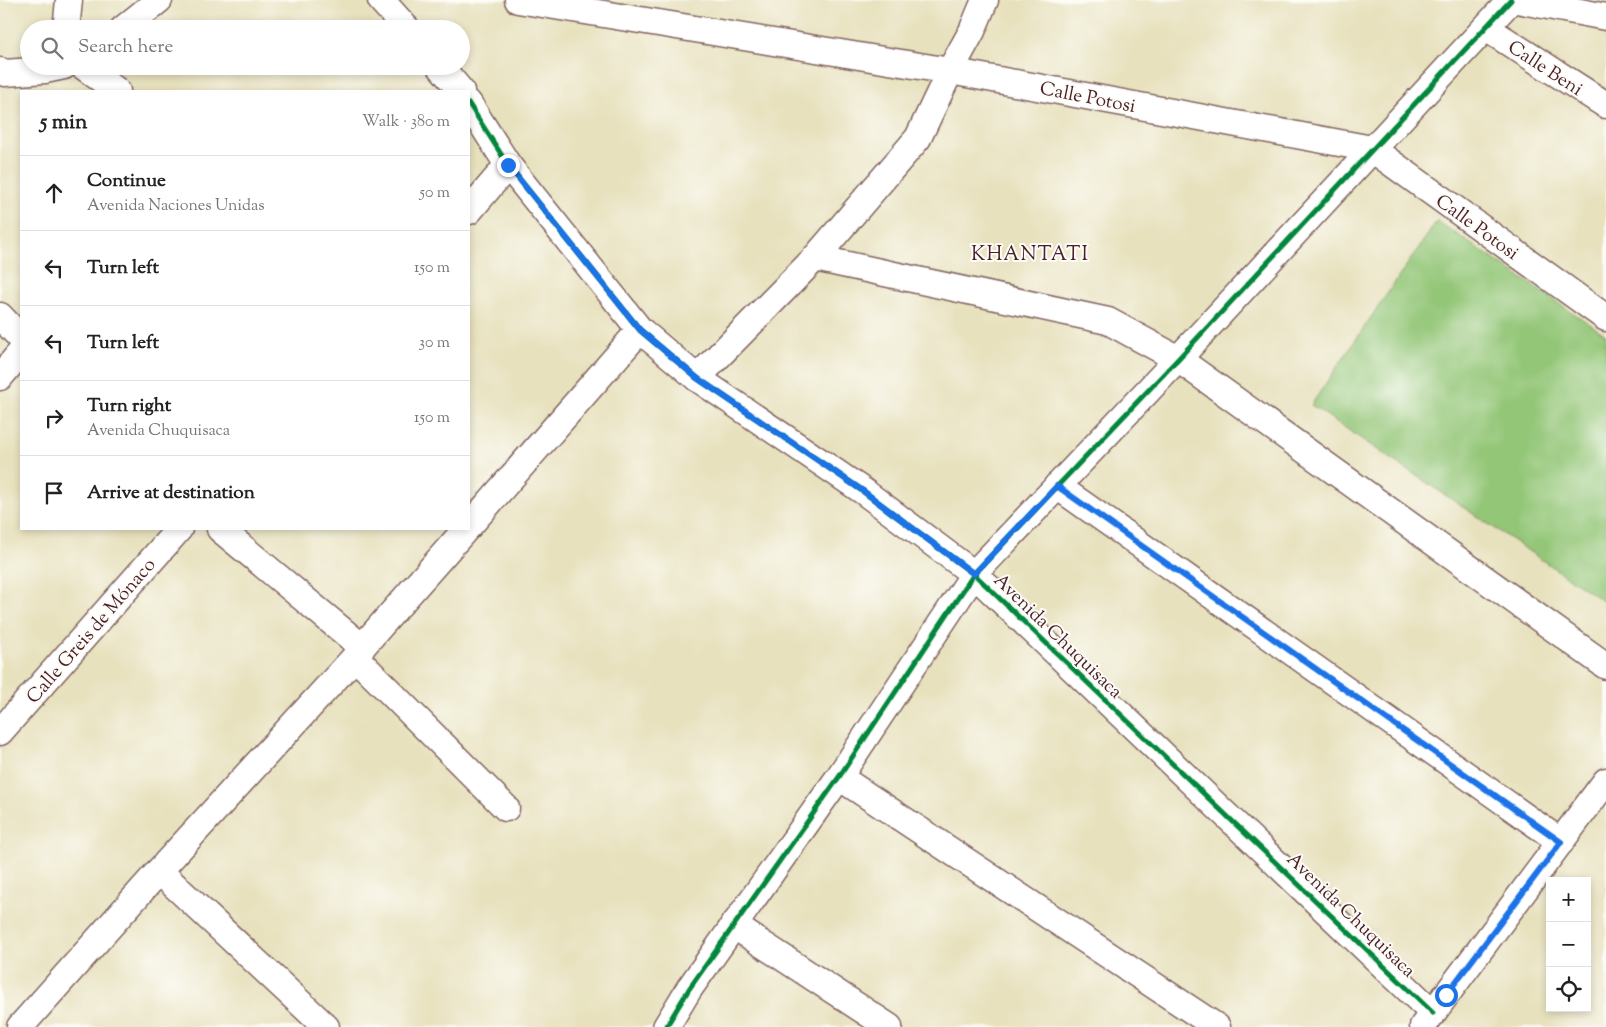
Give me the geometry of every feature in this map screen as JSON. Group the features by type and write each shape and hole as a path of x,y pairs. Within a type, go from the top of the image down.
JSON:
{"street":[{"path":"67,20 69,0"},
{"path":"134,20 159,0"},
{"path":"381,0 398,20"},
{"name":"Calle Potosi","path":"518,0 950,71 1372,149 1606,318"},
{"path":"697,378 815,258 918,138 950,71 972,31 984,0"},
{"path":"666,1027 733,925 839,777 974,574 1178,359 1511,0"},
{"path":"1517,0 1606,17"},
{"name":"Calle Beni","path":"1486,28 1606,105"},
{"path":"0,71 5,73 20,72"},
{"path":"96,75 116,90"},
{"path":"448,75 460,90"},
{"name":"Avenida Chuquisaca","path":"470,106 508,165 640,330 697,378 863,491 974,574 1428,1020"},
{"path":"470,211 508,165"},
{"path":"815,258 1108,321 1178,359 1606,666"},
{"path":"0,316 20,337"},
{"path":"470,525 640,330"},
{"path":"0,377 20,353"},
{"path":"1057,486 1561,842"},
{"name":"Calle Greis de Mónaco","path":"0,732 178,530"},
{"path":"221,530 359,652 506,808"},
{"path":"20,1027 159,871 359,652 465,530"},
{"path":"839,777 1217,1027"},
{"path":"1428,1020 1606,782"},
{"path":"159,871 326,1027"},
{"path":"733,925 889,1027"}],"green space":[{"path":"1437,221 1606,335 1606,603 1311,405"}],"cycle path":[{"path":"666,1027 689,989 839,777 974,574 1178,359 1511,0"},
{"path":"470,106 508,165 640,330 697,378 863,491 974,574 1433,1013"}],"district":[{"name":"KHANTATI","path":"1030,253"}],"route":[{"path":"508,165 640,330 697,378 863,491 974,574 1057,486 1561,842 1446,995"}]}
